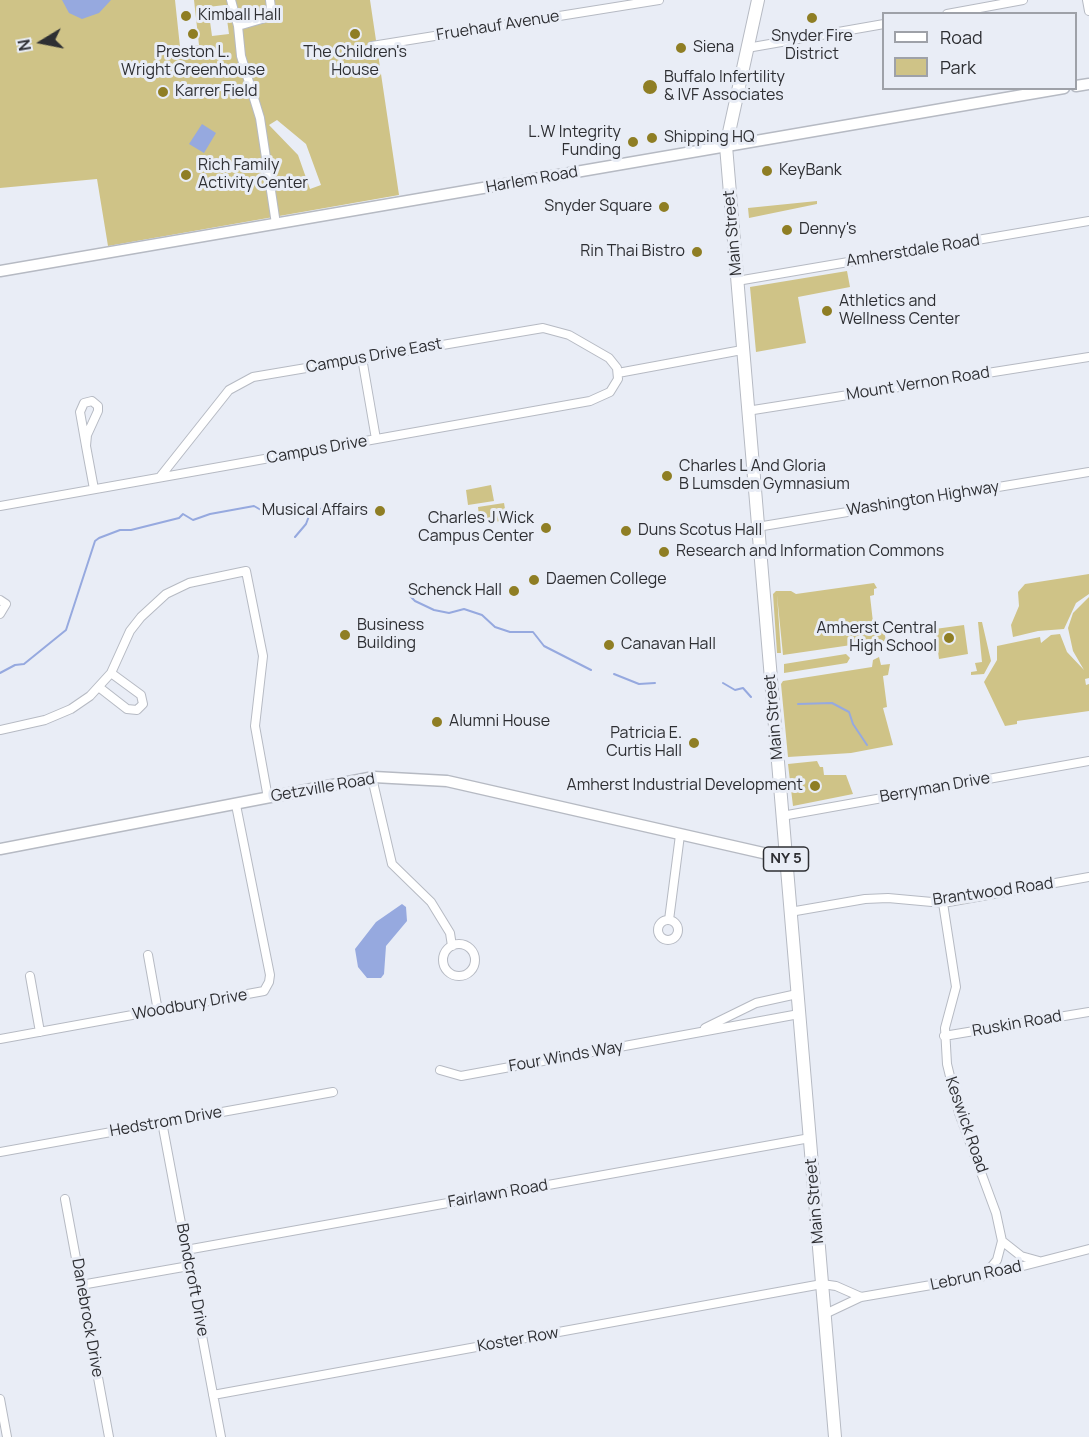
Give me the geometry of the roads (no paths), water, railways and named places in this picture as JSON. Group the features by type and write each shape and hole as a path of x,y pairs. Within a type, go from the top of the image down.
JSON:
{"main road":[{"name":"Main Street","path":"758,0 726,146 835,1437"},
{"name":"Harlem Road","path":"0,271 1052,90"},
{"name":"Getzville Road","path":"0,849 372,778 447,780 785,858"}],"street":[{"path":"231,0 238,26 241,56 260,118 276,224"},
{"path":"238,26 272,16 270,0"},
{"name":"Fruehauf Avenue","path":"372,46 659,0"},
{"path":"957,12 1023,0"},
{"path":"1087,0 1089,11"},
{"path":"747,48 882,24"},
{"name":"Amherstdale Road","path":"737,281 1089,221"},
{"name":"Campus Drive East","path":"160,477 217,404 236,384 260,375 543,328 559,331 598,351 615,364 618,373"},
{"path":"618,373 742,350"},
{"name":"Mount Vernon Road","path":"747,411 1089,357"},
{"path":"362,358 376,439"},
{"name":"Campus Drive","path":"0,506 597,399 610,392 616,384 618,373"},
{"path":"86,446 87,435 98,411 96,403 92,401 82,405 81,412 86,446 94,489"},
{"name":"Washington Highway","path":"757,527 1089,472"},
{"path":"0,730 60,714 100,688 111,673 130,632 156,601 189,583 246,571 263,656 255,726 268,798"},
{"path":"0,600 6,604 0,614"},
{"path":"100,688 127,709 137,710 143,704 141,695 111,673"},
{"name":"Berryman Drive","path":"782,816 1089,762"},
{"path":"372,778 392,864 431,902 450,933 452,946"},
{"name":"Woodbury Drive","path":"0,1040 264,991 269,982 236,805"},
{"path":"669,920 680,835"},
{"name":"Brantwood Road","path":"790,912 865,899 888,898 943,903 1089,877"},
{"name":"Keswick Road","path":"943,903 956,987 944,1036 952,1091 996,1213 1002,1241"},
{"path":"452,946 467,946 474,953 473,968 465,975 450,973 444,964 445,953 452,946"},
{"path":"148,955 158,1011"},
{"path":"30,976 40,1032"},
{"name":"Four Winds Way","path":"693,1034 756,1003 797,994"},
{"name":"Ruskin Road","path":"944,1036 1089,1012"},
{"name":"Four Winds Way","path":"440,1070 461,1076 799,1014"},
{"name":"Hedstrom Drive","path":"0,1152 333,1092"},
{"name":"Bondcroft Drive","path":"162,1122 221,1437"},
{"name":"Fairlawn Road","path":"186,1250 810,1138"},
{"name":"Danebrock Drive","path":"65,1199 109,1437"},
{"path":"984,1276 996,1260 1002,1241 1021,1256 1044,1262"},
{"name":"Lebrun Road","path":"825,1314 861,1297 984,1276 1089,1249"},
{"path":"81,1285 189,1266"},
{"path":"822,1284 836,1286 861,1297"},
{"name":"Koster Row","path":"213,1395 822,1284"},
{"path":"0,1399 7,1437"}],"water":[{"path":"62,0 111,0 99,13 82,19 69,13"},
{"path":"202,124 216,133 204,153 189,144"},
{"path":"402,904 406,907 407,921 386,946 384,974 381,978 367,978 358,967 355,949 376,922"}],"waterway":[{"path":"0,673 15,665 24,664 66,630 95,541 99,538 120,530 131,530 179,518 183,514 193,520 210,514 254,506 268,514 279,515 306,508 309,516 322,508"},
{"path":"295,537 306,524 309,516"},
{"path":"408,594 415,601 434,610 449,613 464,609 482,615 495,627 510,632 533,632 544,646 591,670"},
{"path":"614,674 639,684 655,683"},
{"path":"723,683 735,690 743,688 751,697"},
{"path":"798,704 832,703 849,712 853,724 867,745"}],"place":[{"name":"Kimball Hall","path":"186,16"},
{"name":"Snyder Fire District","path":"812,18"},
{"name":"Preston L. Wright Greenhouse","path":"193,34"},
{"name":"The Children's House","path":"355,34"},
{"name":"Siena","path":"681,48"},
{"name":"Buffalo Infertility & IVF Associates","path":"650,87"},
{"name":"Karrer Field","path":"163,92"},
{"name":"Shipping HQ","path":"652,138"},
{"name":"L.W Integrity Funding","path":"633,142"},
{"name":"KeyBank","path":"767,171"},
{"name":"Rich Family Activity Center","path":"186,175"},
{"name":"Snyder Square","path":"664,207"},
{"name":"Denny's","path":"787,230"},
{"name":"Rin Thai Bistro","path":"697,252"},
{"name":"Athletics and Wellness Center","path":"827,311"},
{"name":"Charles L And Gloria B Lumsden Gymnasium","path":"667,476"},
{"name":"Musical Affairs","path":"380,511"},
{"name":"Charles J Wick Campus Center","path":"546,528"},
{"name":"Duns Scotus Hall","path":"626,531"},
{"name":"Research and Information Commons","path":"664,552"},
{"name":"Daemen College","path":"534,580"},
{"name":"Schenck Hall","path":"514,591"},
{"name":"Business Building","path":"345,635"},
{"name":"Amherst Central High School","path":"949,638"},
{"name":"Canavan Hall","path":"609,645"},
{"name":"Alumni House","path":"437,722"},
{"name":"Patricia E. Curtis Hall","path":"694,743"},
{"name":"Amherst Industrial Development","path":"815,786"}]}
